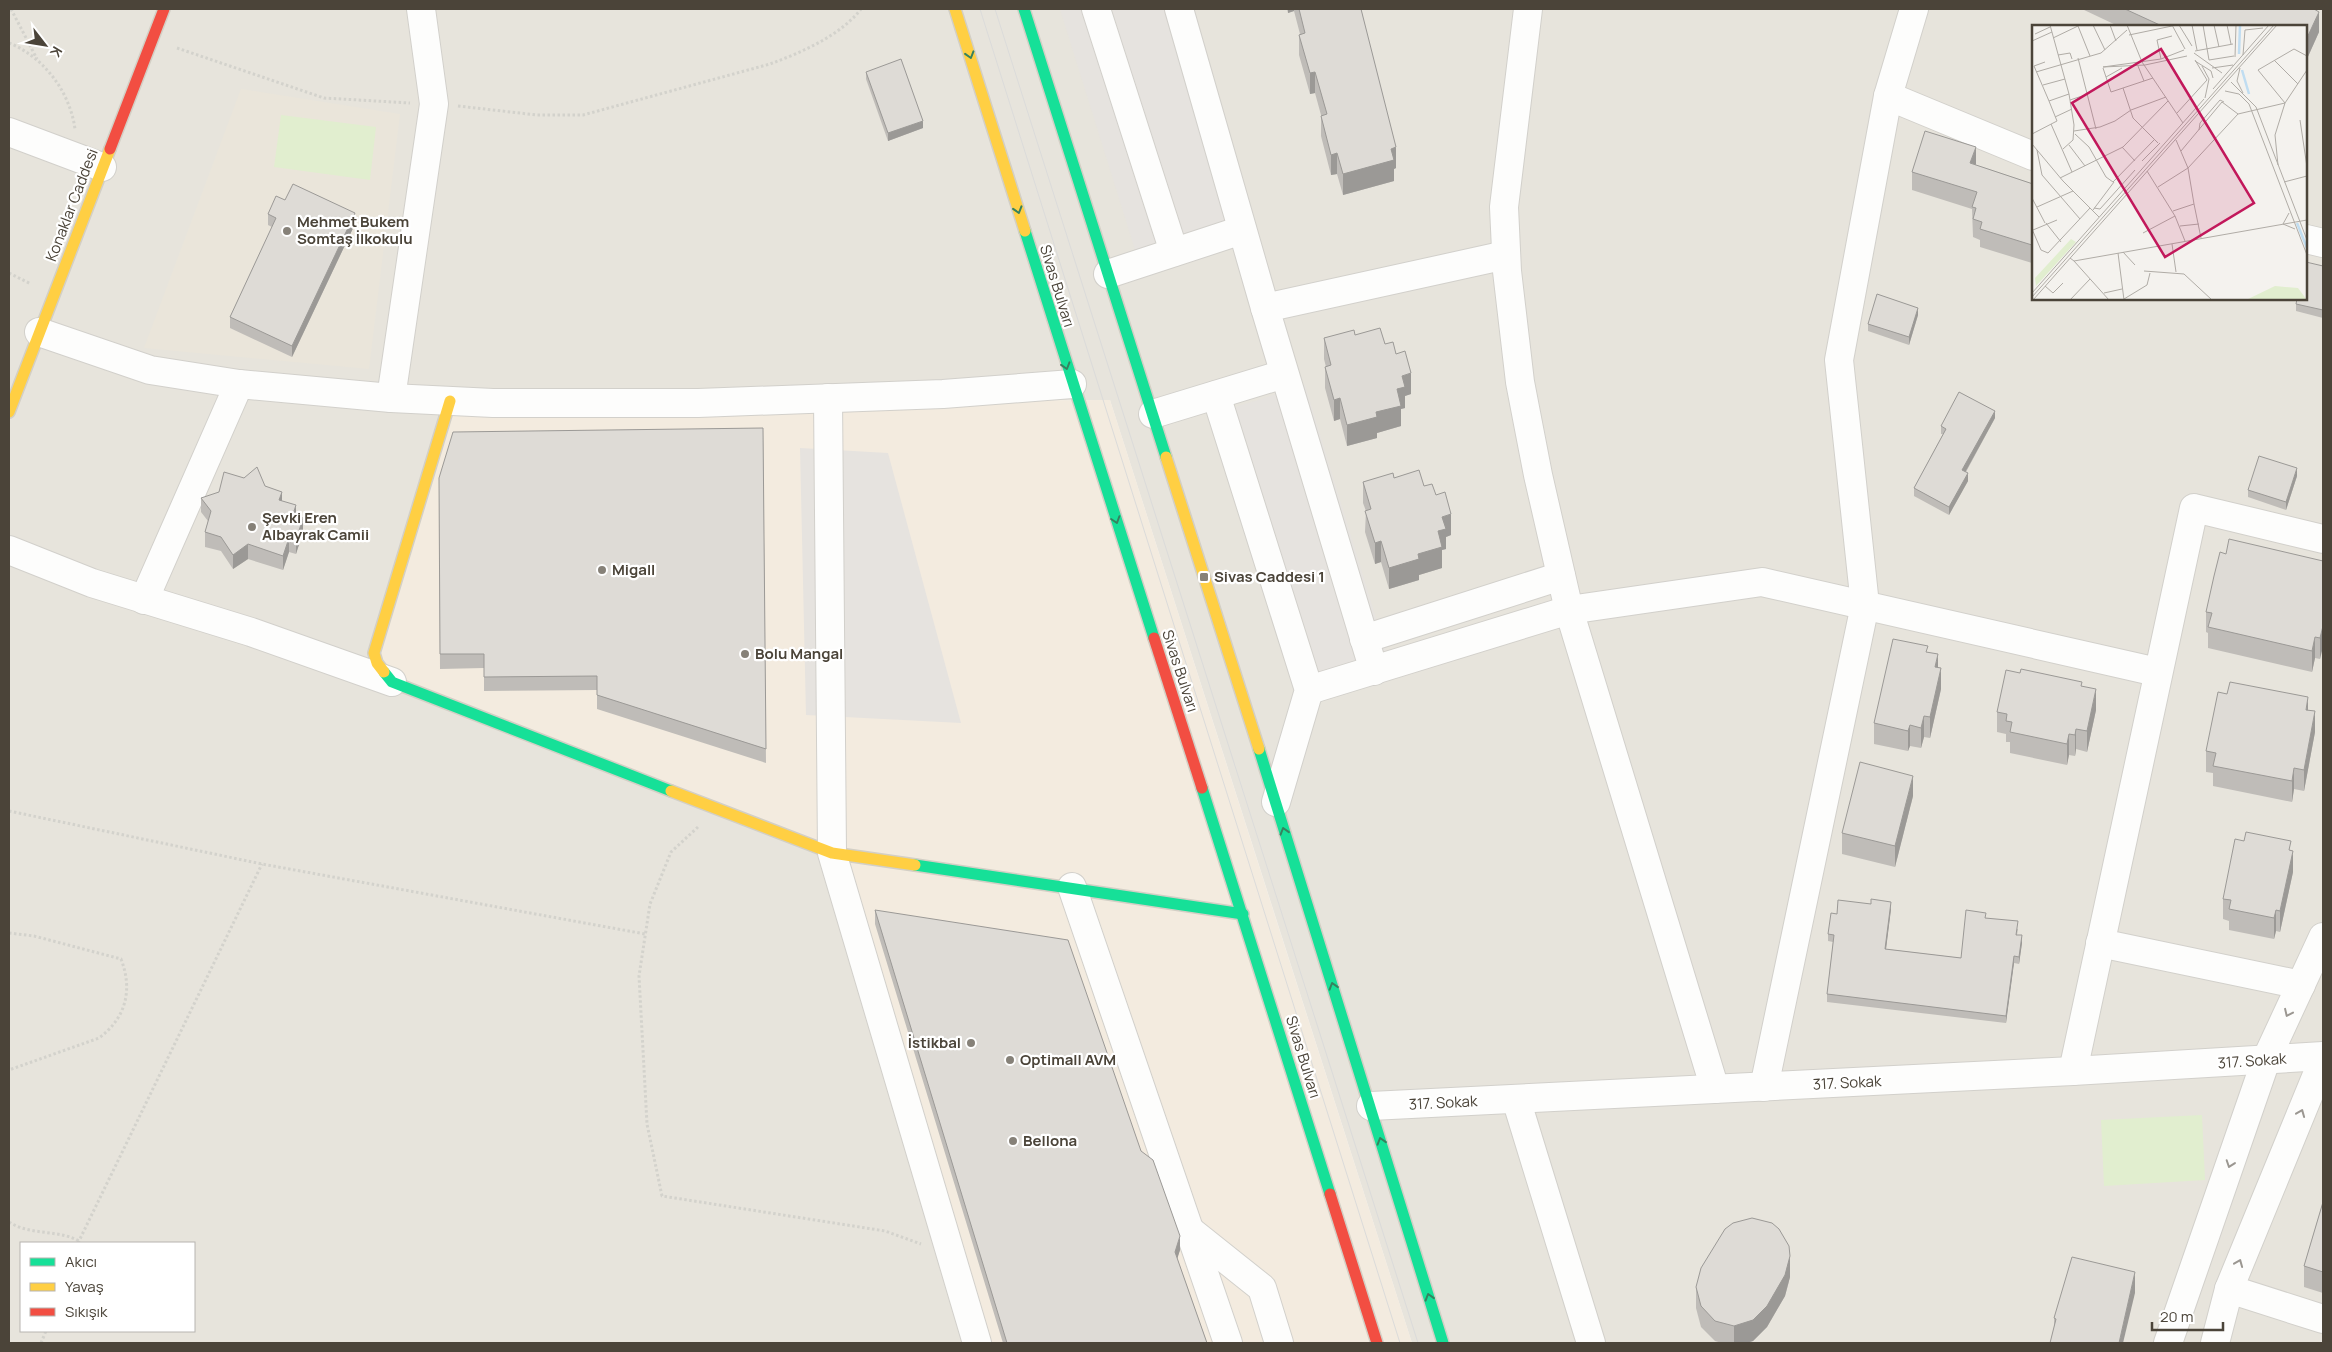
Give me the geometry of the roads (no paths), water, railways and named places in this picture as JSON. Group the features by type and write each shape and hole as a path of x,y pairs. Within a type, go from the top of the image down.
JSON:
{"main road":[{"name":"Konaklar Caddesi","path":"9,412 164,9"},
{"name":"Sivas Bulvarı","path":"955,9 1072,384 1243,914 1377,1343"},
{"path":"1024,9 1276,802 1443,1343"},
{"path":"450,401 374,653 377,663 392,682 832,852 1243,914"}],"street":[{"path":"391,398 434,104 421,9"},
{"path":"1096,9 1174,252"},
{"path":"1179,9 1284,374 1374,671"},
{"path":"1528,9 1504,207 1506,255 1520,382 1534,456 1569,610 1715,1089"},
{"path":"1764,1087 1865,605 1839,360 1888,96 1914,9"},
{"path":"1888,96 2032,156"},
{"path":"9,132 102,167"},
{"path":"1108,274 1242,230"},
{"path":"2307,239 2323,243"},
{"path":"1265,308 1506,255"},
{"path":"39,332 150,370 238,384 391,398 450,401 698,403 944,394 1072,384"},
{"path":"1152,414 1284,374"},
{"path":"144,600 238,384"},
{"path":"1216,395 1309,690 1276,802"},
{"path":"828,398 832,852 976,1343"},
{"path":"2073,1071 2157,672 2194,508 2323,539"},
{"path":"9,550 83,580 251,632 392,682"},
{"path":"1364,639 1562,576"},
{"path":"1309,690 1569,610 1762,582 2157,672"},
{"path":"1072,887 1228,1343"},
{"path":"2168,1343 2266,1060 2323,937"},
{"path":"2100,944 2301,985"},
{"name":"317. Sokak","path":"1371,1106 2073,1071 2323,1056"},
{"path":"2215,1343 2229,1289 2323,1060"},
{"path":"1516,1099 1591,1343"},
{"path":"1188,1229 1262,1288 1279,1343"},
{"path":"2229,1289 2323,1319"}],"tram line":[{"path":"980,9 1400,1343"},
{"path":"995,9 1418,1343"}],"place":[{"name":"Mehmet Bukem Somtaş İlkokulu","path":"287,231"},
{"name":"Şevki Eren Albayrak Camii","path":"252,527"},
{"name":"Migall","path":"602,570"},
{"name":"Sivas Caddesi 1","path":"1204,577"},
{"name":"Bolu Mangal","path":"745,654"},
{"name":"İstikbal","path":"971,1043"},
{"name":"Optimall AVM","path":"1010,1060"},
{"name":"Bellona","path":"1013,1141"}]}
